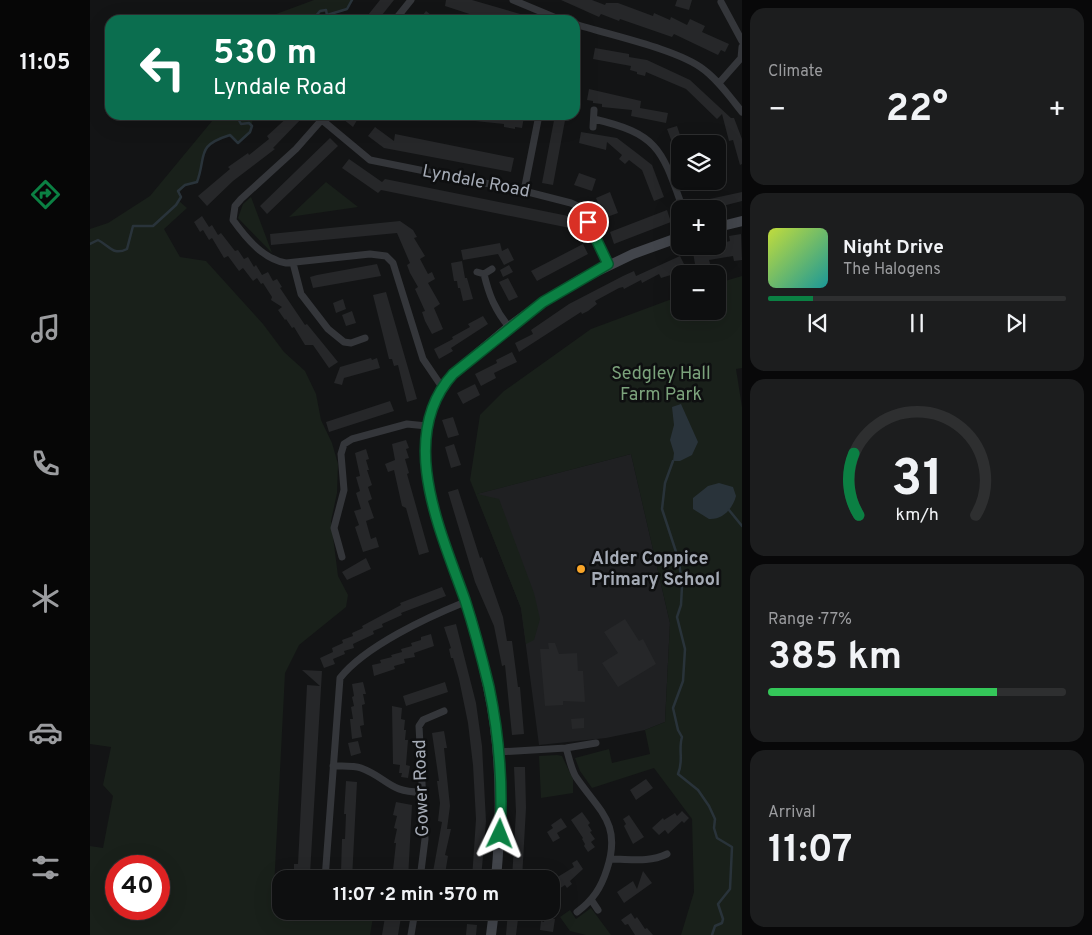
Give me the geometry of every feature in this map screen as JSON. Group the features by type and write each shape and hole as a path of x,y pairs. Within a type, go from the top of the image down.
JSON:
{"street":[{"path":"399,15 411,0"},
{"path":"513,0 548,15"},
{"path":"721,2 742,41"},
{"path":"580,26 685,57 703,69 719,84 742,112"},
{"path":"719,84 741,58 742,47"},
{"path":"594,110 593,123 626,128 648,139 662,155 668,166 680,200"},
{"path":"322,120 296,149 241,198 233,213 233,220 268,257 278,262 293,263 370,254 386,256 393,263 423,359 442,387"},
{"name":"Lyndale Road","path":"326,120 370,160 524,190 571,203 582,208 608,264"},
{"path":"524,190 538,120"},
{"path":"726,225 742,221"},
{"path":"497,870 501,816 498,752 489,688 466,602 447,554 429,487 426,469 428,426 432,408 442,387 509,327 543,302 608,264 671,240"},
{"path":"293,263 301,294 328,329 344,342 351,343 365,338"},
{"path":"492,270 480,273 490,299 509,327"},
{"path":"342,557 334,528 344,490 341,454 344,444 352,439 407,424 428,426"},
{"path":"326,870 340,678 373,650 430,616 466,602"},
{"name":"Gower Road","path":"421,870 425,839 419,726 423,720 444,711"},
{"path":"498,752 566,748 596,743"},
{"path":"566,748 575,775 599,805 608,821 613,839 610,859 602,886 592,901 577,912"},
{"path":"333,766 358,767 396,789 423,792"},
{"path":"610,859 642,861 656,859 667,854"},
{"path":"592,901 598,910"},
{"path":"411,935 414,920"},
{"path":"491,935 492,920"}],"shaded area":[{"path":"681,404 698,442 692,455 680,461 673,461 674,453 670,440 674,425 672,407"},
{"name":"Alder Coppice Primary School","path":"631,454 670,623 665,722 645,730 606,738 539,745 521,608 476,494"},
{"path":"719,483 733,487 736,496 727,512 719,518 709,519 693,509 693,498 708,486"}],"green space":[{"path":"314,0 352,0 347,10 330,15 326,15 325,12 319,15 273,15"},
{"path":"213,120 252,120 251,133 240,142 229,135 207,147 204,152 197,182 185,186 180,192 179,201 187,208 164,229 180,257 206,261 263,324 284,352 305,371 316,394 321,420 332,443 338,464 337,493 331,521 338,576 348,595 346,607 299,645 285,673 275,870 272,870 272,920 372,920 370,935 90,935 90,846 103,848 113,796 103,785 111,747 90,744 90,229 108,223 150,196"},
{"path":"326,182 358,207 289,217"},
{"path":"251,197 272,253 238,218 243,204"},
{"name":"Sedgley Hall Farm Park","path":"742,276 742,368 736,369 742,407 742,935 681,935 694,892 692,819 654,768 592,788 580,771 575,758 609,749 612,763 650,754 645,730 665,722 670,623 631,454 477,494 499,499 534,593 540,619 534,640 526,644 521,608 470,480 480,415 504,391 591,329 671,299 671,320 726,320 726,281"},
{"path":"539,756 562,756 573,779 573,793 541,798"},
{"path":"591,908 611,935 586,935 570,931 560,917 570,910 576,919"}],"building":[{"path":"380,0 394,0 382,15 368,15"},
{"path":"446,0 472,0 520,14 473,15 445,6"},
{"path":"561,0 592,0 605,5 606,3 618,3 653,16 654,13 670,20 671,17 687,25 690,19 705,26 702,32 729,44 725,52 721,50 718,55 674,34 672,37 601,14 599,17"},
{"path":"677,0 692,0 689,10 675,6"},
{"path":"426,11 431,15 423,15"},
{"path":"595,48 629,54 629,57 647,60 690,80 731,118 734,118 742,139 742,164 740,165 733,140 729,141 722,114 717,119 686,89 646,72 645,76 637,74 637,72 630,70 631,66 593,59"},
{"path":"589,89 641,101 640,108 668,113 666,123 631,116 632,110 602,107 602,104 587,100"},
{"path":"285,120 300,120 273,148 275,149 233,181 207,206 198,196 230,169 228,167 248,153 249,155 269,139 267,136"},
{"path":"344,120 357,120 353,127"},
{"path":"523,120 522,128 515,127 515,129 504,127 504,124 475,121"},
{"path":"554,120 565,120 553,185 542,183"},
{"path":"677,126 680,135 671,135 671,140 667,129"},
{"path":"375,127 394,141 395,134 514,158 511,172 384,148 368,136"},
{"path":"581,132 617,138 638,154 652,165 664,197 654,201 642,170 629,160 625,164 619,159 622,155 607,142 606,150 579,143"},
{"path":"330,138 338,146 267,214 260,206"},
{"path":"349,159 382,182 385,179 573,217 570,228 381,190 378,193 342,168"},
{"path":"579,173 596,179 592,191 574,185"},
{"path":"610,192 618,213 604,218 596,198"},
{"path":"742,192 742,201 726,205 726,200 705,200"},
{"path":"667,210 671,222 614,244 610,232"},
{"path":"202,216 209,227 212,225 218,235 221,233 235,251 238,250 244,259 248,257 262,275 268,272 273,281 277,279 282,287 280,288 305,325 307,324 338,362 329,368 313,345 305,345 294,327 292,328 278,310 282,307 271,300 272,297 263,283 261,284 257,278 253,281 243,268 239,271 228,256 224,258 212,238 209,240 203,230 200,232 194,222"},
{"path":"400,221 413,230 417,237 414,238 425,256 420,259 428,274 432,272 435,279 428,283 440,304 434,308 443,329 432,334 425,321 422,312 425,311 415,289 418,287 407,265 410,263 397,233 271,245 270,234"},
{"path":"741,234 742,260 734,261 733,256 709,260 710,265 695,265 694,255 726,255 726,242 730,241 729,236"},
{"path":"500,243 502,251 508,248 514,260 504,265 498,254 463,260 461,250"},
{"path":"583,244 588,254 537,281 531,271"},
{"path":"680,256 684,265 671,265 671,275 661,278 659,274 642,283 641,280 624,289 623,287 619,288 595,301 597,304 588,311 582,314 581,312 519,352 515,343 533,334 531,330 569,304 634,271 636,276"},
{"path":"462,261 465,278 467,278 473,299 463,301 457,281 454,281 451,263"},
{"path":"377,264 381,276 313,288 310,277"},
{"path":"509,265 513,272 503,277 500,270"},
{"path":"508,278 518,297 509,301 499,282"},
{"path":"386,292 417,399 407,402 398,365 394,366 392,359 389,359 373,295"},
{"path":"343,299 346,309 336,313 333,303"},
{"path":"352,311 356,323 346,326 342,315"},
{"path":"483,316 488,324 451,348 453,351 439,359 434,349 453,339 452,337 470,327 468,324"},
{"path":"512,352 517,362 494,373 496,378 481,386 475,374 497,363 496,360"},
{"path":"371,358 372,360 377,358 380,368 344,378 342,385 334,383 340,367"},
{"path":"475,384 480,395 463,404 457,393"},
{"path":"390,401 394,411 329,432 326,422"},
{"path":"453,417 459,435 448,438 442,420"},
{"path":"406,440 409,448 406,449 409,458 405,459 409,473 407,474 429,552 419,555 406,508 402,506 394,470 388,472 385,464 395,460 392,444"},
{"path":"454,444 461,465 451,468 445,447"},
{"path":"366,449 369,459 366,460 369,470 367,470 372,485 368,487 372,499 368,501 374,518 366,521 371,539 376,537 379,547 363,552 355,527 359,525 354,511 361,509 356,493 360,491 356,477 360,476 355,453"},
{"path":"458,489 480,558 482,557 503,617 507,641 512,641 518,687 520,687 524,734 512,735 505,665 502,666 494,626 475,582 448,492"},
{"path":"366,558 371,569 347,580 342,572"},
{"path":"442,587 446,596 401,613 402,615 382,624 383,627 373,631 374,634 353,644 354,648 344,651 345,654 333,659 335,664 324,668 320,658 333,652 332,648 343,643 342,640 353,636 352,633 363,628 362,626 401,605 400,603"},
{"path":"625,619 639,641 643,639 656,664 618,687 602,663 618,653 604,632"},
{"path":"456,624 476,703 482,746 486,821 482,870 473,870 476,819 473,765 468,723 459,679 453,658 451,658 449,649 451,648 444,627"},
{"path":"431,634 434,646 414,653 415,657 404,659 405,663 394,666 395,669 374,676 372,665 381,663 380,660 402,652 401,649 412,646 411,643"},
{"path":"548,643 555,643 559,654 577,653 578,671 583,671 585,702 563,701 563,705 545,706 540,649 549,649"},
{"path":"302,670 322,671 310,870 294,870 294,864 298,864 307,685 320,686"},
{"path":"363,682 366,694 363,694 365,704 362,705 364,725 360,726 362,737 352,739 350,719 353,719 351,707 354,706 352,697 354,696 352,684"},
{"path":"445,682 448,692 406,706 403,696"},
{"path":"392,706 402,708 401,719 405,720 405,740 408,740 406,765 410,766 408,778 401,777 402,773 399,773 400,765 393,764"},
{"path":"584,718 584,728 572,729 571,719"},
{"path":"444,731 447,748 444,748 450,806 447,829 451,829 445,855 448,856 446,870 433,870 442,822 438,821 440,803 437,781 439,781 432,733"},
{"path":"358,741 361,753 351,756 348,743"},
{"path":"514,767 525,767 526,808 523,870 513,870 516,812"},
{"path":"646,779 653,788 636,800 630,790"},
{"path":"346,781 357,782 352,870 341,870 342,839 345,839 346,814 344,814"},
{"path":"396,802 412,805 408,870 393,870 396,843 394,843 397,829 394,828 397,816 393,815"},
{"path":"682,811 689,818 684,823 682,821 668,834 665,830 659,835 652,828 663,818 664,820 675,813 677,816"},
{"path":"582,812 590,823 588,825 592,831 590,832 595,839 591,842 595,847 588,852 584,846 583,838 571,820"},
{"path":"629,815 644,837 633,844 624,826 626,824 623,819"},
{"path":"561,818 567,827 557,833 560,838 553,842 547,832 553,828 551,825"},
{"path":"577,860 583,869 570,881 572,884 567,888 565,885 560,888 560,876 574,867 572,863"},
{"path":"643,871 652,883 624,903 617,892 633,881 637,889"},
{"path":"631,913 653,935 635,935 628,924 625,925 621,920"},
{"path":"384,920 400,920 398,935 382,935"},
{"path":"507,920 518,920 516,935 506,935"},
{"path":"544,920 555,920 553,932 540,930 541,921 544,922"},
{"path":"467,924 477,925 476,935 466,935"}],"waterway":[{"path":"327,15 347,9 352,0"},
{"path":"317,15 320,11 326,10 327,15"},
{"path":"90,244 98,240 115,251 127,249 133,226 153,226 176,205 181,197 178,191 185,185 197,182 204,152 211,143 230,135 238,143 250,132 252,126 249,123 241,124 239,120"},
{"path":"673,461 665,483 662,509 679,561 682,586 681,605 677,617 685,649 683,681 673,708 678,730 682,737 681,765 678,774 698,790 709,806 715,819 714,828 717,838 732,847 730,889 718,904 723,919 722,923 715,926 712,935"},
{"path":"729,510 742,526"}],"place":[{"name":"Alder Coppice Primary School","path":"581,569"}],"route":[{"path":"500,834 500,787 495,721 480,650 447,554 429,487 426,469 428,426 432,408 442,387 453,374 509,327 543,302 608,264 588,222"}]}
